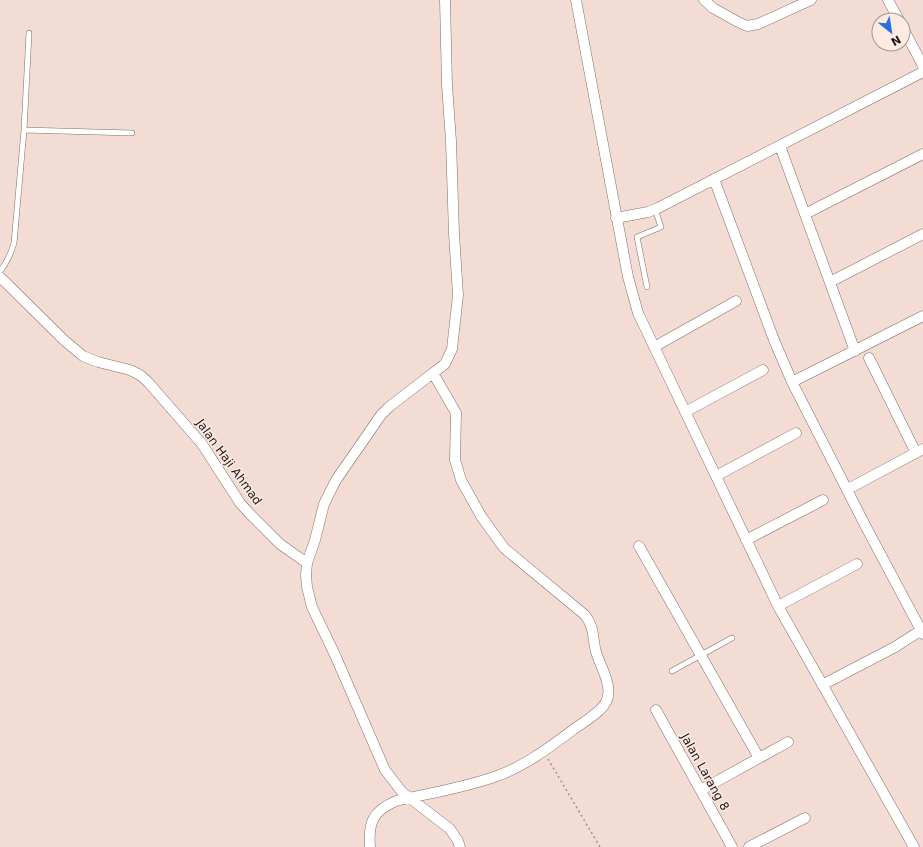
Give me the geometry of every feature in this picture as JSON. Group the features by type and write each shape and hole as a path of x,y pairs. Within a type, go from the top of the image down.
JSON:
{"street":[{"path":"444,0 458,295 452,349 446,364 390,407 382,415 336,480 324,504 315,540 307,563 306,575 312,608 385,770 396,786 409,798 445,824 454,834 460,847"},
{"path":"576,0 616,218 633,299 654,347 778,606 822,685 916,846"},
{"path":"704,0 713,8 747,26 764,22 812,0"},
{"path":"888,0 895,12"},
{"path":"911,43 923,66"},
{"path":"616,218 648,212 655,209 923,72"},
{"path":"780,146 855,351"},
{"path":"805,214 923,154"},
{"path":"714,179 774,340 792,382 922,631 896,647 822,685"},
{"path":"830,282 923,234"},
{"name":"Jalan Haji Ahmad","path":"0,277 65,341 83,356 98,362 130,370 140,375 148,382 202,444 240,503 280,544 307,563"},
{"path":"654,347 736,301"},
{"path":"792,382 923,316"},
{"path":"848,490 920,451 869,358"},
{"path":"685,412 763,370"},
{"path":"370,847 369,835 371,825 375,815 386,805 396,801 468,785 516,768 544,752 595,714 606,701 609,692 607,680 596,652 591,623 584,615 504,548 481,516 461,480 455,460 456,413 433,373"},
{"path":"716,476 796,433"},
{"path":"746,540 823,500"},
{"path":"639,546 759,758"},
{"path":"778,606 857,564"},
{"name":"Jalan Larang 8","path":"656,710 701,790 729,846"},
{"path":"701,790 788,742"},
{"path":"749,847 805,818"}],"lane":[{"path":"0,271 8,260 14,243 24,130 30,33"},
{"path":"24,130 132,133"},
{"path":"647,287 637,237 661,227 655,209"},
{"path":"672,671 732,638"}],"path":[{"path":"544,752 600,847"}]}
